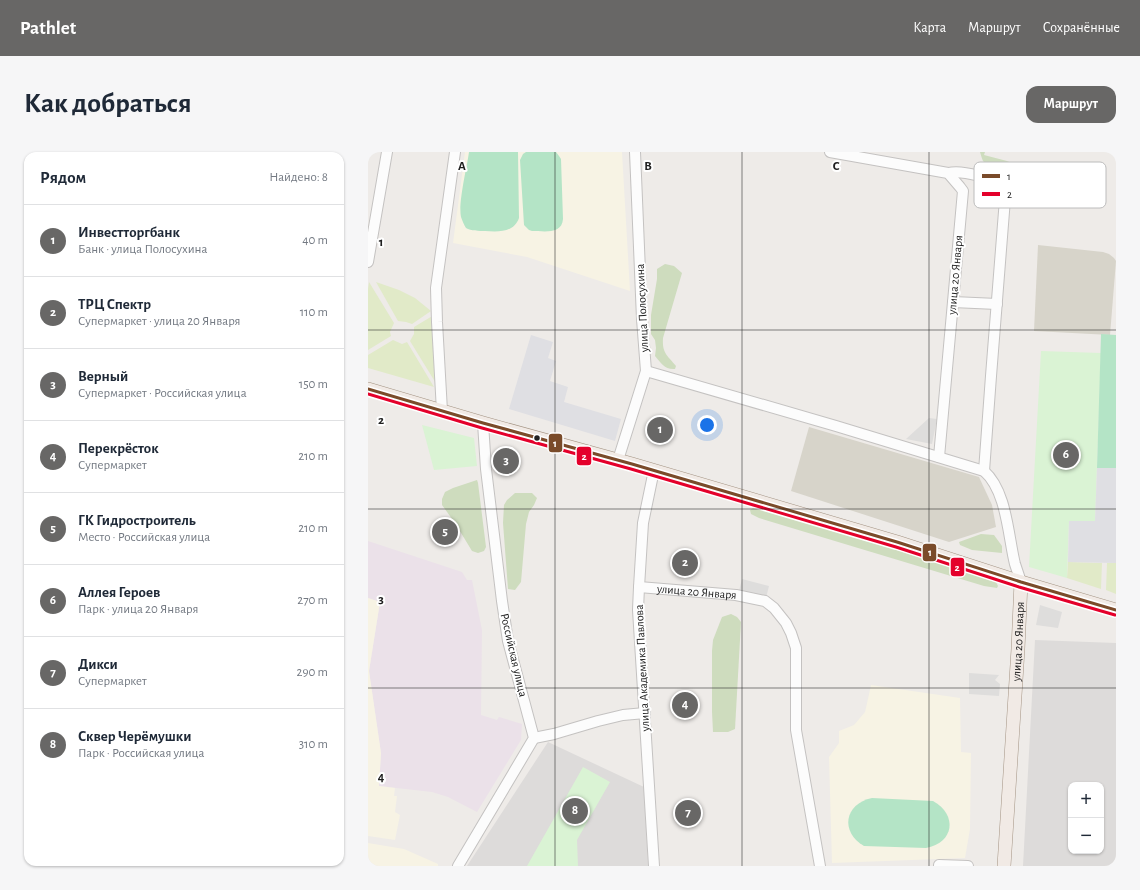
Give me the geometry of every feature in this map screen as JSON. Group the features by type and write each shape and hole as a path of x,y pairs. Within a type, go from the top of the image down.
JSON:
{"main road":[{"path":"368,389 483,423 654,470 897,542 1021,582 1116,610"},
{"name":"улица 20 Января","path":"1004,866 1021,582"}],"street":[{"path":"368,262 388,152"},
{"path":"442,411 436,288 455,152"},
{"name":"улица Полосухина","path":"618,460 646,370 635,152"},
{"path":"830,152 948,173 954,172 974,174"},
{"name":"улица 20 Января","path":"939,457 963,191 948,173"},
{"path":"646,370 984,471 1004,208"},
{"path":"953,302 997,304"},
{"name":"Российская улица","path":"483,423 486,469 508,641 534,738"},
{"name":"улица Академика Павлова","path":"654,470 643,523 638,610 654,866"},
{"name":"улица 20 Января","path":"984,471 995,485 1005,509 1015,565 1021,582"},
{"name":"улица 20 Января","path":"639,587 736,595 765,601 774,608 786,623 796,648 796,730 820,866"},
{"path":"458,866 534,738 623,715 645,713"},
{"path":"939,866 968,866"}],"shaded area":[{"path":"465,152 622,152 630,291 527,257 453,243"},
{"path":"1038,245 1103,252 1114,258 1116,261 1110,335 1034,331"},
{"path":"531,335 553,342 548,358 556,361 550,381 568,387 564,402 621,419 615,441 509,409"},
{"path":"929,418 937,419 932,444 906,439"},
{"path":"809,427 979,477 992,505 996,527 949,542 791,491"},
{"path":"1097,468 1116,468 1116,563 1068,562 1069,521 1095,521"},
{"path":"368,541 462,572 467,580 472,580 482,630 481,715 497,720 499,717 522,724 521,740 477,812 448,797 432,792 379,786 381,753 369,671 380,602 368,598"},
{"path":"742,579 769,586 766,598 739,591"},
{"path":"368,598 380,602 369,671 381,753 379,786 395,788 394,796 397,796 395,812 400,815 395,840 368,836"},
{"path":"1040,605 1062,612 1058,628 1036,625"},
{"path":"1035,640 1116,643 1116,866 1023,866"},
{"path":"969,673 999,675 995,680 1000,684 999,696 969,694"},
{"path":"871,685 960,698 961,752 971,753 970,829 965,858 832,863 829,757 839,743 839,731 854,725 865,712"},
{"path":"548,742 644,787 648,866 467,866"},
{"path":"368,843 404,849 438,864 438,866 368,866"}],"green space":[{"path":"469,152 518,152 519,218 517,223 509,229 495,232 478,231 466,228 460,211"},
{"path":"526,152 556,152 561,159 563,219 562,224 556,230 532,231 524,225 520,160"},
{"path":"980,152 985,152 984,155 1009,162 984,162"},
{"path":"665,264 674,266 682,273 663,338 664,351 676,366 675,369 666,367 655,356 655,340 651,334 651,315 657,279 657,269"},
{"path":"369,282 394,323 390,332 391,336 368,350 368,289"},
{"path":"376,282 399,290 415,298 431,311 412,324 398,321"},
{"path":"434,315 437,385 410,341 414,334 414,327"},
{"path":"1101,334 1116,335 1116,468 1097,468"},
{"path":"393,340 402,344 407,342 434,387 368,368 368,355"},
{"path":"1041,351 1101,353 1095,522 1069,521 1067,578 1029,567"},
{"path":"422,425 474,438 477,466 434,470"},
{"path":"477,480 486,547 484,551 478,553 472,551 442,505 442,499 445,492"},
{"path":"515,493 532,493 537,498 529,512 526,524 521,582 515,590 508,589 503,523 504,505"},
{"path":"755,507 875,543 996,582 998,586 997,588 984,586 759,518 751,514 750,510"},
{"path":"981,534 994,535 1002,546 1002,553 972,550 960,545 959,542"},
{"path":"1068,562 1102,563 1101,589 1067,578"},
{"path":"1107,563 1116,563 1116,594 1106,590"},
{"path":"731,614 737,617 741,622 735,729 728,732 713,732 713,640 722,617"},
{"path":"583,767 610,782 577,840 578,866 527,866"},
{"path":"872,798 933,801 941,807 949,821 947,835 942,841 926,848 864,846 856,840 851,833 848,819 856,806 863,801"}],"transit line":[{"name":"1","path":"368,389 483,423 632,464 897,542 1021,582 1116,610"},
{"name":"2","path":"368,394 896,547 1019,587 1115,615"}],"place":[{"name":"Инвестторгбанк","path":"660,430"},
{"name":"Аллея Героев","path":"1066,455"},
{"name":"Верный","path":"506,461"},
{"name":"ГК Гидростроитель","path":"445,532"},
{"name":"ТРЦ Спектр","path":"685,563"},
{"name":"Перекрёсток","path":"685,705"},
{"name":"Сквер Черёмушки","path":"575,811"},
{"name":"Дикси","path":"688,813"}]}
